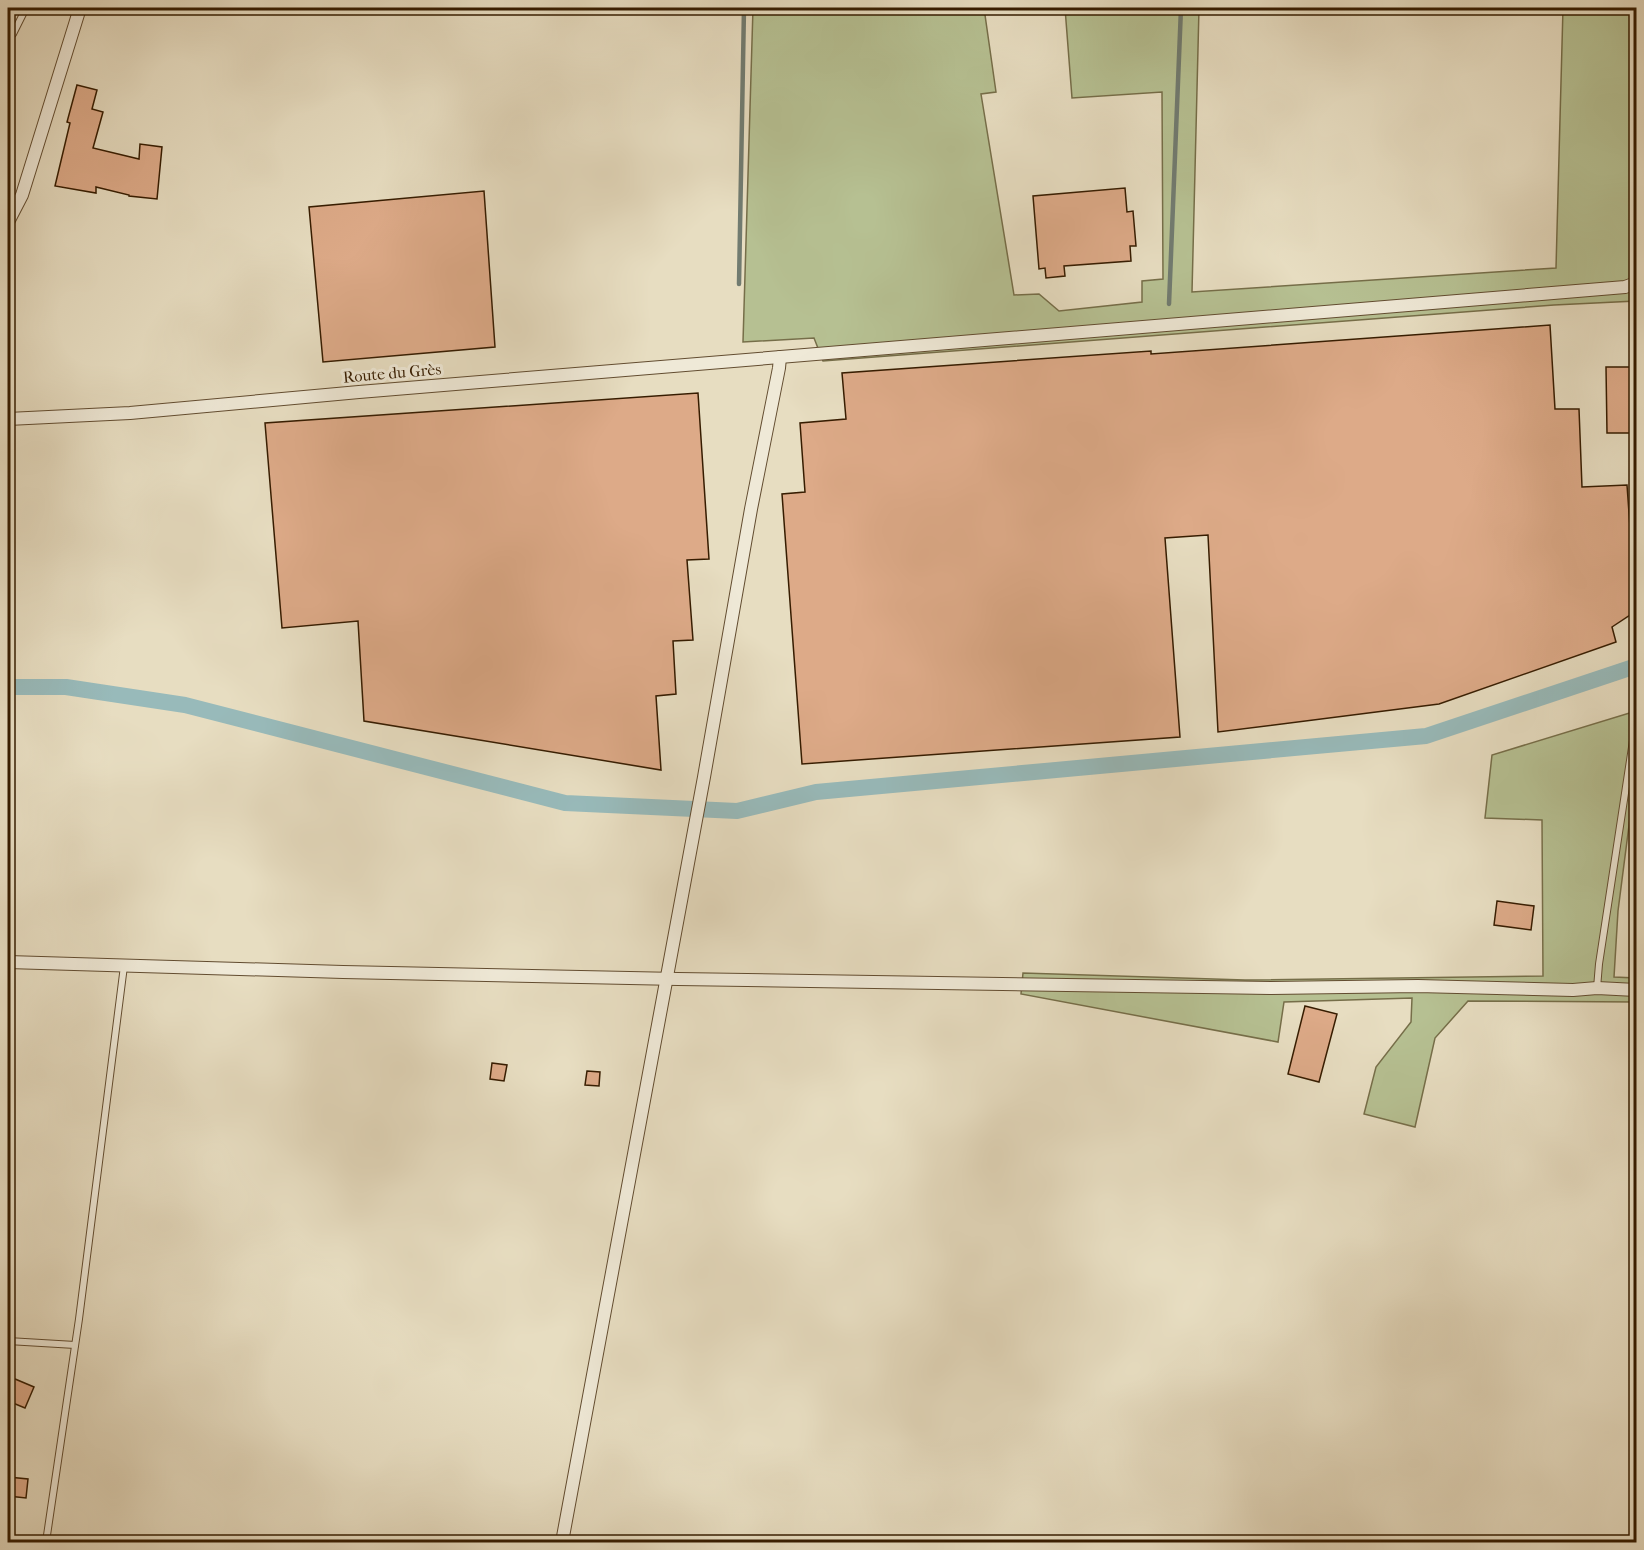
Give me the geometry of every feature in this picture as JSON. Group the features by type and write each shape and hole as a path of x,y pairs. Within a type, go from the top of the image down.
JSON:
{"street":[{"path":"8,222 22,195 80,8"},
{"name":"Route du Grès","path":"8,419 130,413 1625,287 1636,283"},
{"path":"562,1542 780,357"},
{"path":"8,962 666,979 1271,988 1408,986 1636,990"}],"lane":[{"path":"8,31 13,34 26,8"},
{"path":"1597,988 1636,721"},
{"path":"46,1542 75,1345 124,966"},
{"path":"8,1341 75,1345"}],"green space":[{"path":"753,8 984,8 996,92 981,94 1014,295 1039,294 1059,311 1142,302 1142,281 1163,279 1162,92 1072,98 1065,8 1199,8 1192,292 1556,268 1563,8 1636,8 1636,301 1554,305 823,361 814,338 743,342"},
{"path":"1636,711 1636,771 1618,911 1614,977 1636,978 1636,1002 1468,1001 1435,1038 1415,1127 1364,1114 1376,1067 1411,1022 1412,998 1284,1002 1278,1042 1021,994 1023,973 1245,980 1543,976 1542,820 1485,818 1492,755"}],"building":[{"path":"77,85 97,90 92,109 103,112 93,148 139,159 140,144 162,147 157,199 129,196 96,187 96,193 55,186 70,123 67,122"},
{"path":"1125,188 1127,212 1133,211 1136,246 1130,246 1131,261 1064,266 1065,276 1046,278 1045,268 1039,269 1033,196"},
{"path":"484,191 495,347 323,362 309,207"},
{"path":"1550,325 1555,409 1579,409 1582,487 1627,485 1636,611 1612,627 1616,642 1439,704 1218,732 1208,535 1165,538 1180,737 802,764 782,494 805,492 800,423 846,419 842,373 1151,351 1151,354"},
{"path":"1606,367 1636,367 1636,433 1607,433"},
{"path":"698,393 709,559 687,560 693,640 673,641 676,694 656,696 661,770 364,721 358,621 282,628 265,423"},
{"path":"1497,901 1534,906 1531,930 1494,925"},
{"path":"1305,1006 1337,1014 1319,1082 1288,1074"},
{"path":"492,1063 507,1065 504,1081 490,1079"},
{"path":"587,1071 600,1072 599,1086 585,1085"},
{"path":"8,1376 34,1387 25,1408 8,1401"},
{"path":"8,1477 28,1479 26,1498 8,1496"}],"waterway":[{"path":"739,284 744,8"},
{"path":"1169,304 1181,8"},
{"path":"8,687 66,687 185,705 565,803 737,811 816,792 1426,736 1636,666"}]}
